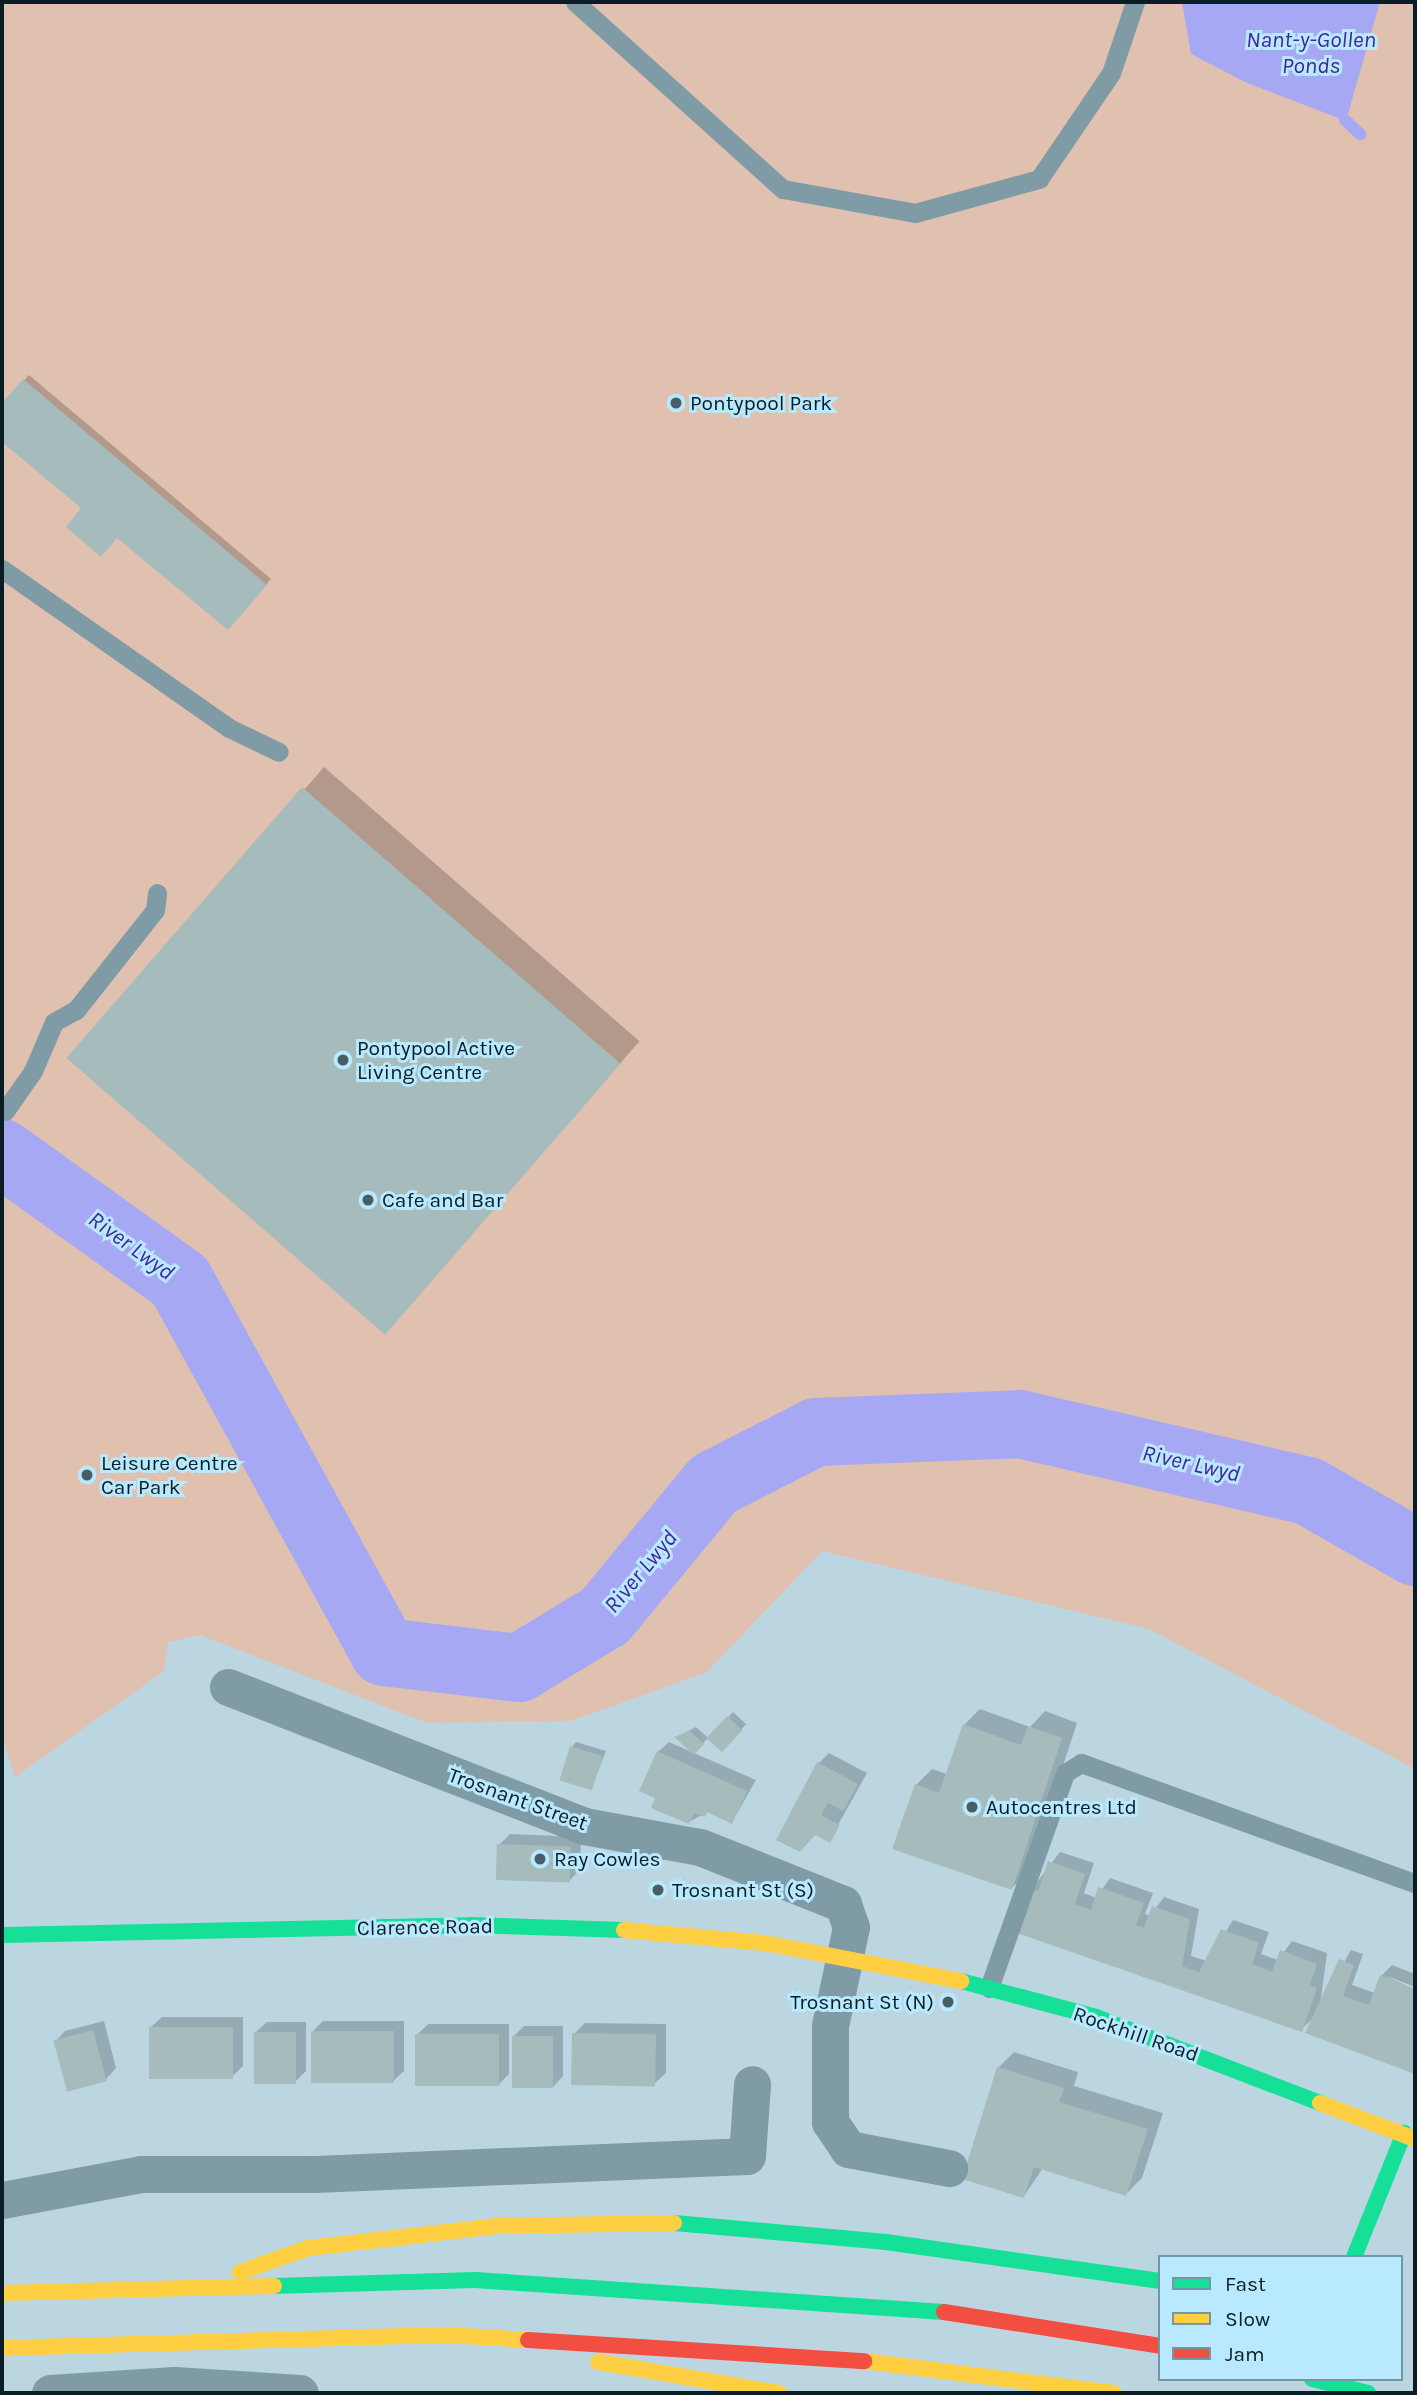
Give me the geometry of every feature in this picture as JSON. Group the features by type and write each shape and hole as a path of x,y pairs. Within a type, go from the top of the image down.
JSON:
{"main road":[{"name":"Clarence Road","path":"2,1935 484,1926 665,1931 848,1956"},
{"name":"Rockhill Road","path":"848,1956 989,1988 1096,2017 1409,2136"},
{"path":"1355,2255 1409,2136"},
{"path":"208,2283 308,2248 498,2226 666,2222 899,2244 1158,2281"},
{"path":"2,2293 208,2283 475,2280 772,2294 924,2309 1158,2346"},
{"path":"447,2335 779,2393"},
{"path":"2,2348 447,2335 915,2364 1114,2393"},
{"path":"1320,2381 1368,2393"}],"street":[{"name":"Trosnant Street","path":"228,1687 584,1826 700,1847 843,1905 851,1927 848,1956 830,2026 830,2122 848,2149 949,2168"},
{"path":"2,2200 141,2174 315,2174 747,2156 752,2084"},
{"path":"50,2393 174,2385 300,2393"}],"lane":[{"path":"575,2 783,189 915,213 1039,179 1111,73 1135,2"},
{"path":"2,569 229,728 279,752"},
{"path":"5,1111 33,1071 54,1022 76,1010 155,910 157,893"},
{"path":"989,1988 1065,1773 1081,1763 1415,1883"}],"shaded area":[{"name":"Pontypool Park","path":"2,2 1415,2 1415,1769 1149,1629 822,1551 707,1672 571,1721 427,1723 200,1635 168,1642 164,1671 15,1777 2,1738"}],"water":[{"name":"Nant-y-Gollen Ponds","path":"1182,2 1380,2 1346,121 1247,83 1191,54"}],"building":[{"path":"23,379 267,585 228,630 117,538 101,557 66,527 81,508 2,442 2,403"},
{"name":"Pontypool Active Living Centre","path":"302,787 620,1064 385,1335 66,1058"},
{"path":"727,1716 742,1730 722,1752 707,1738"},
{"name":"Autocentres Ltd","path":"963,1724 1021,1745 1028,1726 1062,1738 1012,1890 892,1849 915,1784 939,1793"},
{"path":"690,1731 704,1744 694,1755 674,1737"},
{"path":"570,1746 603,1756 592,1790 559,1780"},
{"path":"657,1751 747,1791 732,1824 707,1812 705,1817 694,1813 689,1824 651,1808 655,1798 639,1791"},
{"path":"817,1762 858,1784 843,1811 828,1803 821,1815 840,1825 830,1843 815,1835 800,1852 776,1840"},
{"path":"497,1844 571,1847 570,1883 496,1880"},
{"path":"1048,1861 1085,1874 1075,1904 1091,1910 1098,1887 1144,1903 1136,1925 1144,1928 1152,1906 1190,1919 1182,1966 1199,1972 1221,1929 1259,1943 1252,1964 1272,1972 1280,1950 1317,1964 1310,1985 1317,1988 1302,2032 1014,1932 1030,1889 1038,1891"},
{"path":"1339,1959 1354,1965 1343,1996 1369,2005 1380,1975 1415,1989 1415,2074 1305,2033"},
{"path":"149,2027 233,2027 233,2079 149,2079"},
{"path":"93,2030 107,2081 67,2092 53,2041"},
{"path":"311,2031 394,2031 394,2083 311,2083"},
{"path":"254,2032 296,2032 296,2084 254,2084"},
{"path":"572,2033 656,2034 655,2086 571,2085"},
{"path":"415,2034 499,2034 499,2086 415,2086"},
{"path":"512,2036 553,2036 553,2088 512,2088"},
{"path":"997,2067 1064,2088 1059,2102 1148,2129 1126,2196 1034,2167 1024,2198 962,2179"}],"waterway":[{"path":"1345,120 1360,134"},
{"name":"River Lwyd","path":"2,1153 180,1281 384,1652 519,1668 605,1616 714,1484 816,1432 1020,1424 1308,1491 1415,1552"}],"traffic: fast":[{"path":"2,1935 471,1925 624,1930"},
{"path":"961,1981 1096,2017 1320,2103"},
{"path":"1355,2255 1404,2133"},
{"path":"674,2223 886,2242 1158,2281"},
{"path":"274,2286 475,2280 944,2312"},
{"path":"1320,2381 1368,2393"}],"traffic: slow":[{"path":"624,1930 765,1943 961,1981"},
{"path":"1320,2103 1415,2139"},
{"path":"240,2272 308,2248 498,2226 674,2223"},
{"path":"2,2293 274,2286"},
{"path":"2,2348 447,2335 528,2340"},
{"path":"864,2361 1114,2393"},
{"path":"598,2362 779,2393"}],"traffic: jam":[{"path":"944,2312 1158,2346"},
{"path":"528,2340 864,2361"}],"place":[{"name":"Pontypool Park","path":"676,403"},
{"name":"Pontypool Active Living Centre","path":"343,1060"},
{"name":"Cafe and Bar","path":"368,1200"},
{"name":"Leisure Centre Car Park","path":"87,1475"},
{"name":"Autocentres Ltd","path":"972,1807"},
{"name":"Ray Cowles","path":"540,1859"},
{"name":"Trosnant St (S)","path":"658,1890"},
{"name":"Trosnant St (N)","path":"948,2002"}]}
